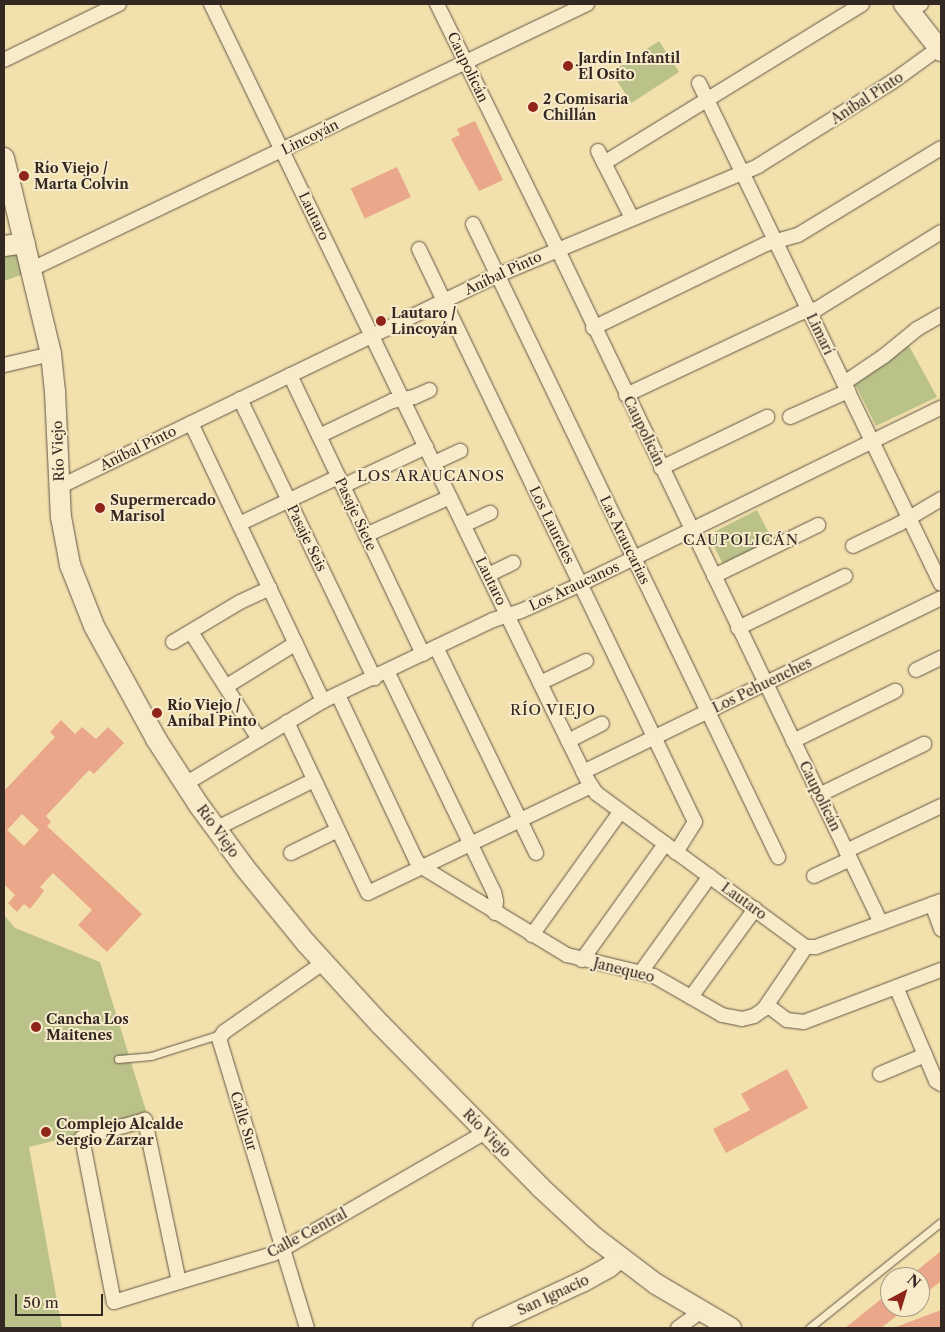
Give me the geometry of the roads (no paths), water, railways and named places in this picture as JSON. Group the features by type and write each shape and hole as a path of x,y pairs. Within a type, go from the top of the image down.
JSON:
{"main road":[{"path":"911,6 940,49"},
{"name":"Río Viejo","path":"4,158 51,354 55,392 61,516 70,565 94,626 156,739 215,829 323,963 486,1132 547,1193 620,1258 656,1284 731,1328"},
{"path":"4,246 25,243"},
{"name":"San Ignacio","path":"483,1328 589,1279 620,1258"}],"street":[{"path":"4,60 119,4"},
{"name":"Lautaro","path":"211,4 591,786 603,799 620,812 806,947"},
{"name":"Caupolicán","path":"437,4 557,248 691,531 881,923"},
{"name":"Lincoyán","path":"32,269 587,4"},
{"path":"632,218 601,157 708,100 862,4"},
{"name":"Aníbal Pinto","path":"59,487 498,275 557,248 742,172 783,151 940,49"},
{"name":"Limarí","path":"700,83 941,584"},
{"path":"594,328 766,244 798,235 941,148"},
{"name":"Las Araucarias","path":"473,224 778,857"},
{"path":"626,395 835,298 884,265 941,232"},
{"name":"Los Laureles","path":"419,250 695,822 670,848"},
{"path":"790,418 846,387 917,329 941,316"},
{"path":"4,365 51,354"},
{"name":"Pasaje Siete","path":"290,375 423,654"},
{"path":"319,436 392,401 430,390"},
{"name":"Pasaje Seis","path":"240,399 374,678"},
{"name":"Los Araucanos","path":"185,784 324,701 493,620 508,616 581,584 941,408"},
{"path":"662,468 768,417"},
{"path":"191,423 324,701"},
{"path":"239,524 289,500 341,482 426,447"},
{"path":"434,463 460,451"},
{"path":"366,535 450,497"},
{"path":"853,546 941,499"},
{"path":"464,526 490,514"},
{"path":"714,576 818,525"},
{"path":"488,575 514,563"},
{"path":"738,628 845,576"},
{"path":"173,642 240,602 270,588"},
{"name":"Los Pehuenches","path":"583,772 941,598"},
{"path":"191,632 259,739"},
{"path":"226,686 296,643"},
{"path":"436,647 536,853"},
{"path":"916,670 941,658"},
{"path":"540,683 586,661"},
{"path":"387,671 496,897 495,913"},
{"path":"793,741 895,691"},
{"path":"338,695 416,860 422,867"},
{"path":"287,722 368,893 591,786"},
{"path":"568,741 602,724"},
{"path":"819,795 924,744"},
{"path":"215,829 314,780"},
{"path":"814,876 848,855 941,806"},
{"path":"532,935 620,812"},
{"path":"291,853 338,830"},
{"path":"582,960 670,848"},
{"name":"Janequeo","path":"422,867 567,955 582,960 641,972 722,1015 736,1019 754,1016 767,1005 806,947"},
{"path":"641,972 710,876"},
{"path":"806,947 816,947 936,903 941,929"},
{"path":"691,997 755,909"},
{"path":"221,1034 323,963"},
{"path":"767,1005 787,1020 798,1023 941,970"},
{"path":"896,987 936,1081 941,1084"},
{"name":"Calle Sur","path":"221,1034 220,1042 307,1328"},
{"path":"880,1074 925,1055"},
{"name":"Calle Central","path":"179,1282 145,1120 82,1138 114,1302 179,1282 283,1249 486,1132"},
{"path":"678,1328 701,1310"}],"lane":[{"path":"118,1059 151,1056 221,1034"},
{"path":"809,1328 941,1222"}],"place":[{"name":"Jardín Infantil El Osito","path":"568,66"},
{"name":"2 Comisaria Chillán","path":"533,107"},
{"name":"Río Viejo / Marta Colvin","path":"24,176"},
{"name":"Lautaro / Lincoyán","path":"381,321"},
{"name":"Supermercado Marisol","path":"100,508"},
{"name":"Río Viejo / Aníbal Pinto","path":"157,713"},
{"name":"Cancha Los Maitenes","path":"36,1027"},
{"name":"Complejo Alcalde Sergio Zarzar","path":"46,1132"}],"district":[{"name":"LOS ARAUCANOS","path":"431,476"},
{"name":"CAUPOLICÁN","path":"741,540"},
{"name":"RÍO VIEJO","path":"553,710"}]}
